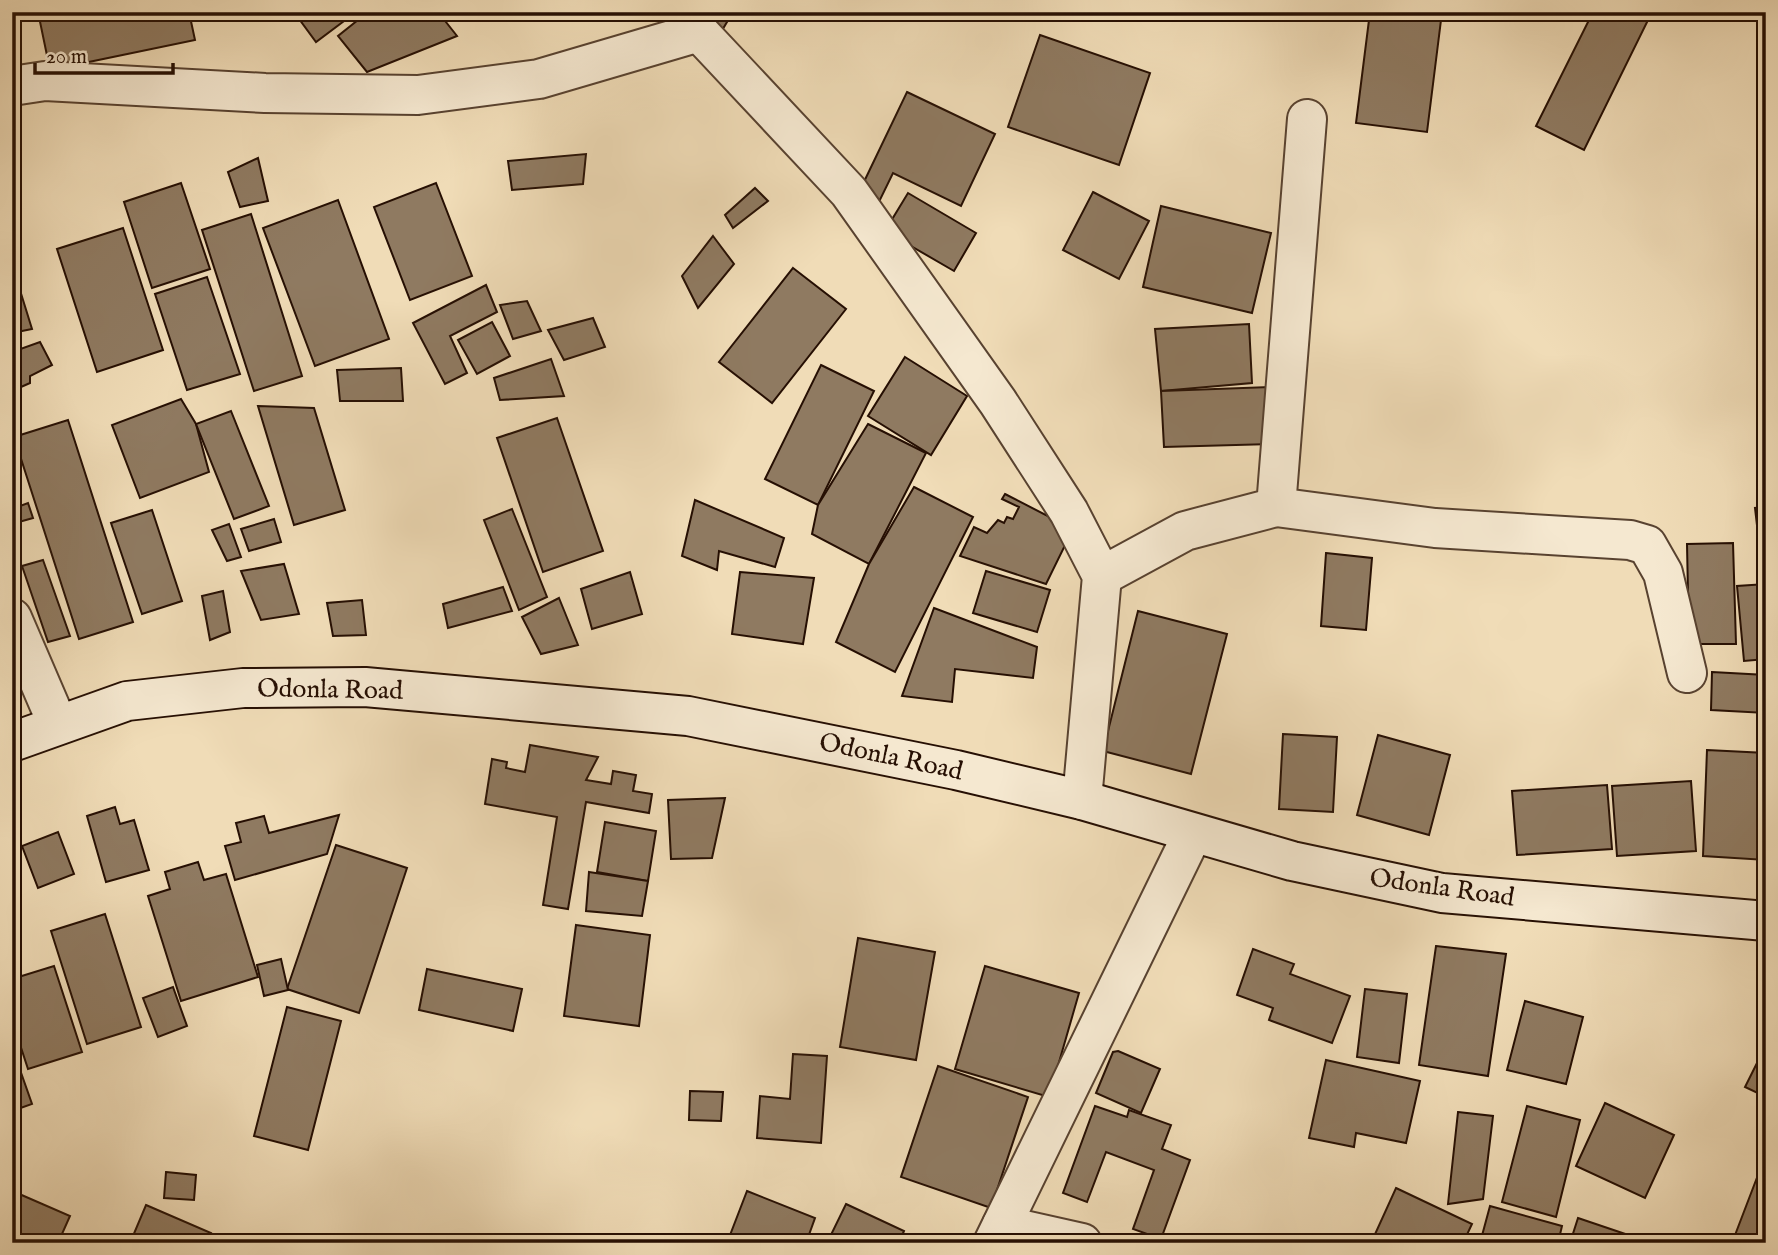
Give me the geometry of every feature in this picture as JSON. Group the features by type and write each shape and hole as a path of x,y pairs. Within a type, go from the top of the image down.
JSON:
{"street":[{"path":"12,86 45,81 265,93 418,94 539,79 692,22 849,192 998,402 1069,512 1102,576 1082,800"},
{"path":"1276,507 1307,119"},
{"path":"1102,576 1185,531 1276,507 1436,528 1630,540 1647,545 1663,573 1687,673"},
{"path":"12,618 58,726"},
{"name":"Odonla Road","path":"12,741 127,701 243,688 365,687 688,716 956,770 1082,800 1292,861 1442,893 1766,921"},
{"path":"1082,1243 998,1234 1193,833"}],"building":[{"path":"38,12 189,12 195,40 50,70"},
{"path":"294,12 356,12 316,42"},
{"path":"368,12 438,12 457,36 367,72 338,36"},
{"path":"691,12 733,12 721,32"},
{"path":"1370,12 1442,12 1427,132 1356,123"},
{"path":"1593,12 1652,12 1584,150 1536,126"},
{"path":"1040,35 1150,73 1119,165 1008,127"},
{"path":"907,92 995,134 961,206 893,173 875,210 861,188"},
{"path":"586,154 583,184 512,190 508,161"},
{"path":"258,158 268,201 240,207 228,172"},
{"path":"181,183 210,269 152,288 124,202"},
{"path":"436,183 472,276 410,300 374,207"},
{"path":"755,188 768,201 733,228 725,215"},
{"path":"1093,192 1149,221 1119,279 1063,250"},
{"path":"908,193 976,233 954,271 885,231"},
{"path":"338,200 389,339 315,366 263,228"},
{"path":"1161,206 1271,233 1252,313 1143,287"},
{"path":"251,214 302,376 254,391 202,230"},
{"path":"123,228 163,350 97,372 57,249"},
{"path":"713,236 734,264 698,308 682,276"},
{"path":"793,268 846,309 772,403 719,362"},
{"path":"207,277 240,374 187,390 155,294"},
{"path":"486,285 497,312 450,336 467,373 445,384 413,323"},
{"path":"19,287 32,329 12,333 12,290"},
{"path":"527,301 541,331 513,339 500,305"},
{"path":"593,318 605,347 564,360 548,330"},
{"path":"492,322 510,356 477,374 458,340"},
{"path":"1249,324 1252,383 1161,391 1155,329"},
{"path":"12,337 15,351 40,342 52,365 30,376 30,383 12,391"},
{"path":"905,357 967,396 931,455 868,416"},
{"path":"551,359 564,396 500,400 494,378"},
{"path":"821,365 874,391 818,505 765,479"},
{"path":"401,368 403,401 340,401 337,370"},
{"path":"1270,387 1272,444 1164,447 1161,391"},
{"path":"181,399 196,424 209,472 140,498 112,425"},
{"path":"258,406 314,408 345,510 294,525"},
{"path":"231,411 269,506 234,519 196,424"},
{"path":"557,418 603,551 543,572 497,438"},
{"path":"68,420 133,622 79,639 14,437"},
{"path":"868,424 926,453 869,564 812,534 818,505"},
{"path":"914,487 973,517 895,672 836,642 869,564"},
{"path":"1005,494 1073,529 1046,584 960,556 974,527 987,533 998,520 1004,523 1007,517 1013,519 1019,507 1002,499"},
{"path":"695,500 784,538 775,567 719,551 717,570 682,556"},
{"path":"28,503 33,518 12,524 12,509"},
{"path":"1766,507 1766,560 1761,560 1755,508"},
{"path":"512,509 547,597 519,610 484,520"},
{"path":"152,510 182,601 142,614 111,523"},
{"path":"274,519 281,542 249,551 241,529"},
{"path":"229,524 241,557 227,561 212,530"},
{"path":"1733,543 1736,644 1689,644 1687,544"},
{"path":"1326,553 1372,558 1366,630 1321,626"},
{"path":"43,560 70,636 48,642 22,566"},
{"path":"284,564 299,614 261,620 241,571"},
{"path":"986,571 1050,590 1037,632 973,613"},
{"path":"630,572 642,614 592,629 581,589"},
{"path":"740,572 814,578 803,644 732,634"},
{"path":"1766,584 1766,659 1744,661 1737,586"},
{"path":"503,587 512,611 448,628 443,604"},
{"path":"223,591 230,632 210,640 202,596"},
{"path":"559,598 578,645 541,654 522,617"},
{"path":"362,600 366,635 333,636 327,603"},
{"path":"934,608 1037,647 1033,678 955,669 952,702 902,696"},
{"path":"1138,611 1227,634 1191,774 1103,751"},
{"path":"1712,672 1766,675 1766,713 1711,710"},
{"path":"1283,734 1337,737 1333,812 1279,809"},
{"path":"1378,735 1450,755 1429,835 1357,815"},
{"path":"530,745 598,757 586,780 611,784 613,771 636,775 633,791 652,794 649,813 586,802 568,909 543,905 557,817 485,804 492,759 507,762 506,768 525,772"},
{"path":"1707,750 1766,753 1766,860 1703,856"},
{"path":"1691,781 1696,851 1617,856 1612,786"},
{"path":"1607,785 1612,849 1517,855 1512,791"},
{"path":"725,798 712,858 671,859 668,800"},
{"path":"115,807 120,824 134,820 149,870 106,882 87,816"},
{"path":"339,815 327,854 235,880 225,846 241,842 236,823 264,816 269,833"},
{"path":"605,822 656,831 648,881 597,872"},
{"path":"58,832 74,874 38,888 22,846"},
{"path":"336,845 407,868 359,1013 287,989"},
{"path":"198,862 204,880 226,874 258,977 181,1001 148,896 170,889 165,872"},
{"path":"589,872 648,881 642,916 586,911"},
{"path":"105,914 141,1027 87,1044 51,931"},
{"path":"576,925 650,935 639,1026 564,1016"},
{"path":"858,938 935,952 916,1060 840,1047"},
{"path":"1436,946 1506,954 1488,1076 1419,1065"},
{"path":"1253,949 1294,964 1290,974 1350,996 1332,1043 1269,1020 1273,1008 1237,995"},
{"path":"281,959 288,990 264,996 257,965"},
{"path":"54,966 82,1052 28,1069 12,1020 12,979"},
{"path":"985,966 1079,993 1049,1097 955,1069"},
{"path":"427,969 522,989 513,1031 419,1010"},
{"path":"173,987 187,1026 158,1037 143,998"},
{"path":"1365,989 1407,994 1399,1063 1357,1057"},
{"path":"1525,1001 1583,1017 1566,1084 1507,1070"},
{"path":"287,1007 341,1021 308,1150 254,1136"},
{"path":"1766,1045 1766,1097 1745,1087"},
{"path":"12,1047 32,1104 12,1111"},
{"path":"1118,1051 1160,1069 1141,1113 1096,1093 1113,1052"},
{"path":"793,1054 827,1056 821,1143 757,1138 760,1096 790,1099"},
{"path":"1326,1060 1420,1081 1406,1143 1356,1133 1354,1147 1309,1138"},
{"path":"938,1066 1028,1097 991,1208 901,1177"},
{"path":"690,1091 723,1092 721,1121 689,1120"},
{"path":"1605,1103 1674,1135 1645,1198 1576,1166"},
{"path":"1095,1106 1127,1117 1129,1110 1171,1125 1162,1149 1190,1160 1161,1239 1133,1229 1154,1170 1106,1152 1087,1202 1063,1193"},
{"path":"1527,1106 1580,1120 1556,1217 1502,1202"},
{"path":"1458,1112 1493,1116 1483,1199 1448,1204"},
{"path":"1766,1154 1766,1243 1732,1243"},
{"path":"166,1172 196,1175 194,1200 164,1198"},
{"path":"1396,1188 1472,1224 1463,1243 1371,1243"},
{"path":"747,1191 815,1218 806,1243 727,1243"},
{"path":"17,1193 70,1216 58,1243 12,1243 12,1203"},
{"path":"846,1204 904,1231 899,1243 827,1243"},
{"path":"146,1205 211,1233 207,1243 130,1243"},
{"path":"1490,1206 1562,1226 1558,1243 1480,1243"},
{"path":"1578,1218 1652,1243 1570,1243"}]}
